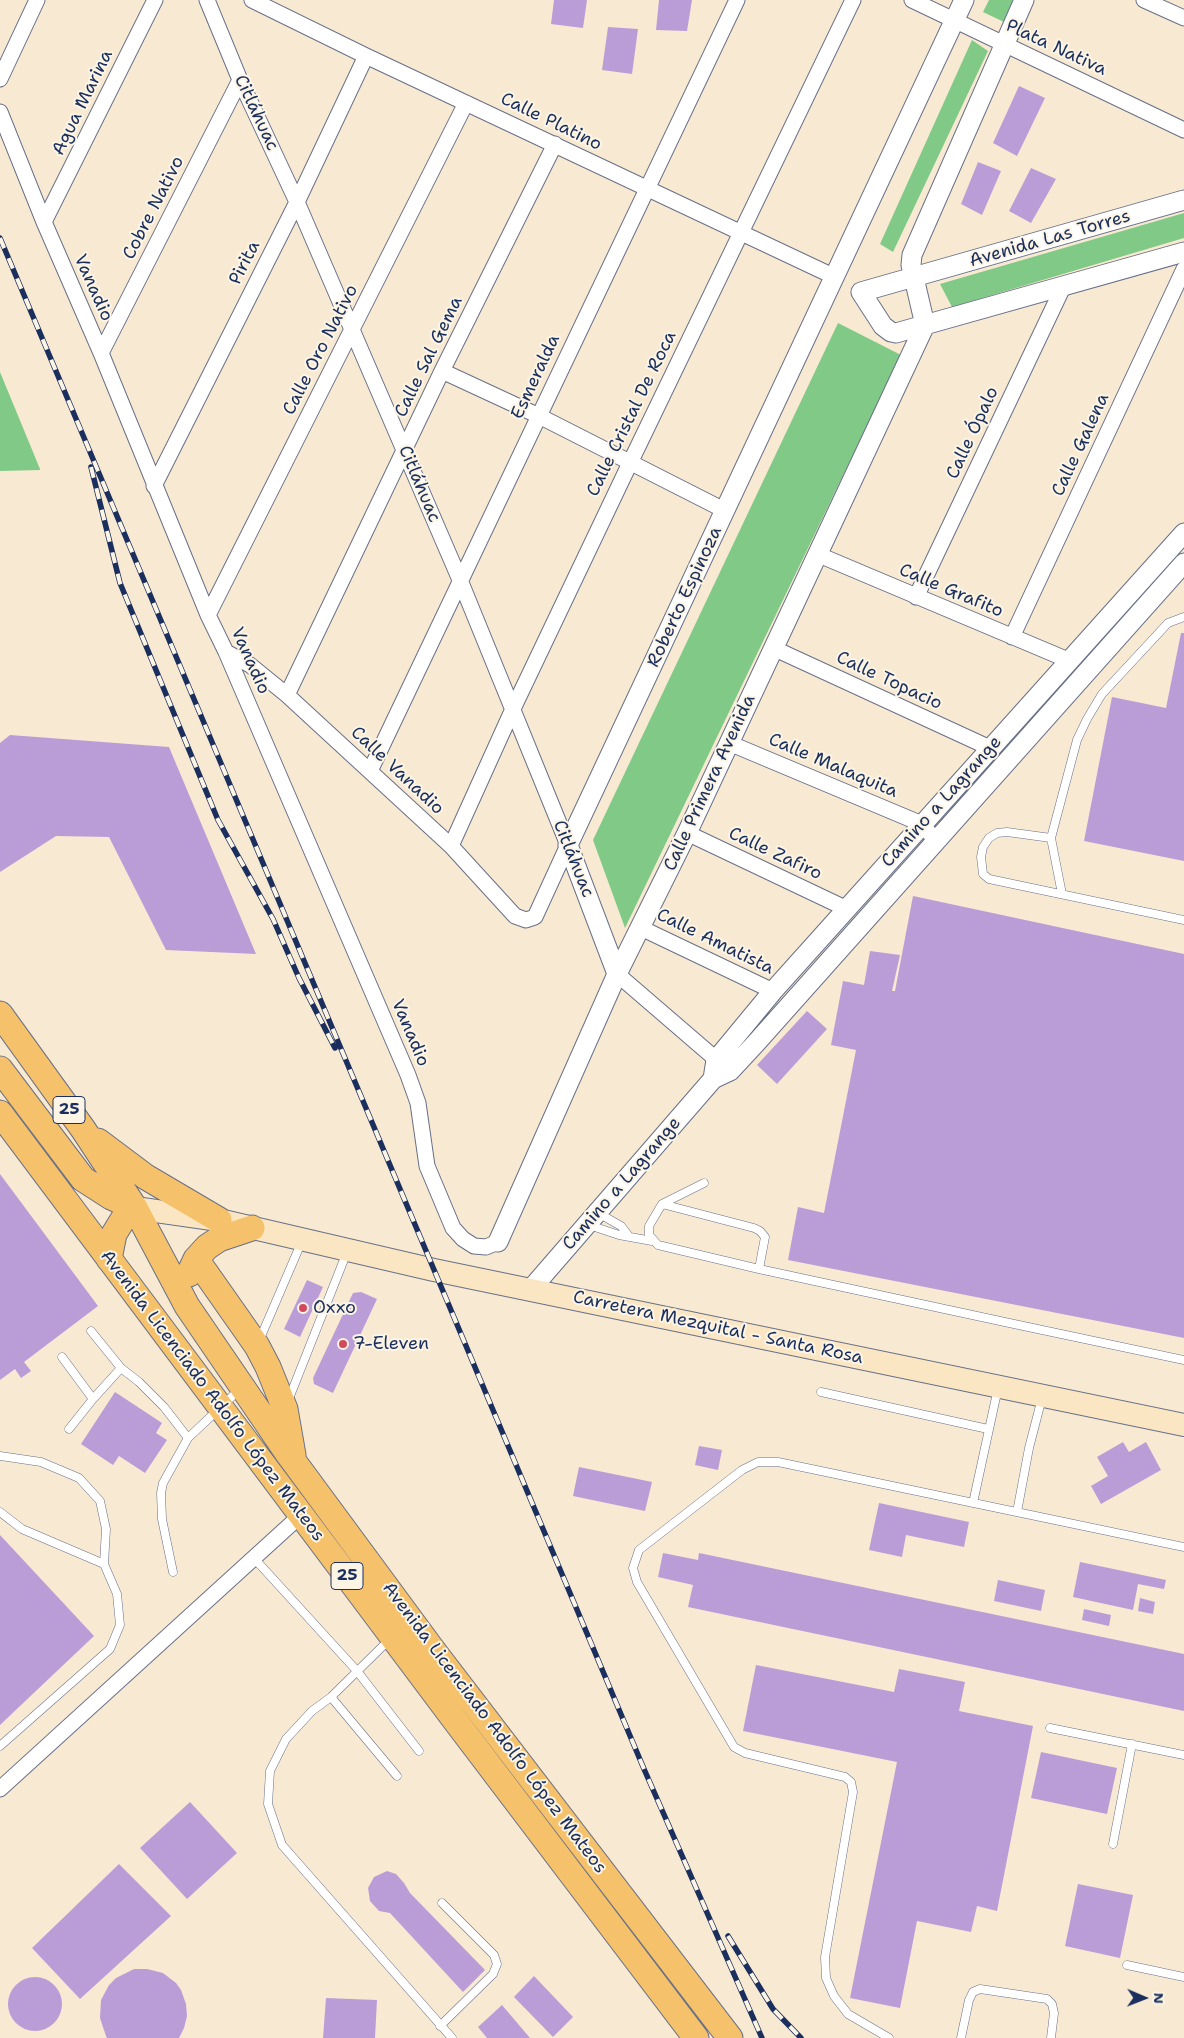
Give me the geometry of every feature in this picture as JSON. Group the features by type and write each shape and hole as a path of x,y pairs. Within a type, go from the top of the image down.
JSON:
{"main road":[{"name":"Avenida Licenciado Adolfo López Mateos","path":"0,1014 84,1129 135,1208 187,1306 241,1388 294,1463 432,1650 730,2038"},
{"path":"0,1069 83,1178 111,1197 135,1208 125,1216 114,1234 109,1259"},
{"name":"Avenida Licenciado Adolfo López Mateos","path":"0,1113 696,2038"},
{"path":"84,1129 146,1177 219,1220"},
{"name":"Carretera Mezquital - Santa Rosa","path":"135,1208 219,1220 531,1290 1184,1425"},
{"path":"187,1306 186,1288 196,1260 219,1239 252,1228"},
{"path":"196,1260 257,1346 275,1382 285,1409 294,1463"}],"street":[{"path":"0,79 37,0"},
{"name":"Agua Marina","path":"44,222 155,0"},
{"name":"Citláhuac","path":"207,0 240,80 297,202 460,580 568,846 617,974"},
{"name":"Calle Platino","path":"252,0 283,6 366,56 835,277"},
{"name":"Esmeralda","path":"370,771 737,0"},
{"name":"Calle Cristal De Roca","path":"451,846 512,710 853,0"},
{"name":"Plata Nativa","path":"912,0 1184,130"},
{"name":"Roberto Espinoza","path":"535,917 964,0"},
{"path":"925,325 911,265 912,255 1024,0"},
{"path":"1144,0 1184,18"},
{"name":"Pirita","path":"154,486 297,202 366,56"},
{"name":"Cobre Nativo","path":"101,353 240,80"},
{"name":"Calle Oro Nativo","path":"208,615 466,102"},
{"name":"Vanadio","path":"0,112 208,615 226,652 408,1075 418,1104 427,1166 453,1228 463,1239 474,1246 486,1247 498,1242"},
{"name":"Calle Sal Gema","path":"287,695 442,372 555,144"},
{"name":"Avenida Las Torres","path":"861,292 1184,200"},
{"path":"835,277 861,292 883,326 891,332 925,325 1184,252"},
{"name":"Calle Galena","path":"1012,637 1184,269"},
{"name":"Calle Ópalo","path":"916,597 1064,286"},
{"name":"Calle Primera Avenida","path":"498,1242 617,974 641,928 819,555 925,325"},
{"path":"442,372 539,416 726,511"},
{"name":"Camino a Lagrange","path":"720,1070 773,991 1183,533"},
{"name":"Calle Grafito","path":"819,555 1068,660"},
{"name":"Camino a Lagrange","path":"531,1290 720,1070 936,841 1184,563"},
{"name":"Calle Topacio","path":"773,648 990,748"},
{"name":"Calle Vanadio","path":"226,652 250,665 287,695 451,846 515,916 526,920 535,917"},
{"name":"Calle Malaquita","path":"729,743 922,824"},
{"path":"922,824 936,841"},
{"name":"Calle Zafiro","path":"686,833 847,909"},
{"name":"Calle Amatista","path":"641,928 773,991"},
{"path":"617,974 720,1070"},
{"path":"0,1789 301,1515"}],"lane":[{"path":"1062,894 1051,838 1077,740 1102,694 1168,623 1176,618 1184,617"},
{"path":"1051,838 1007,832 998,833 989,838 983,848 980,857 983,874 989,879 1184,920"},
{"path":"704,1183 662,1204 650,1226 649,1235 658,1245 1184,1360"},
{"path":"662,1204 760,1231 765,1237 760,1268"},
{"path":"592,1219 619,1235 652,1240"},
{"path":"592,1219 621,1226 628,1235"},
{"path":"257,1346 303,1239"},
{"path":"285,1409 348,1250"},
{"path":"91,1331 121,1368 152,1394 188,1438"},
{"path":"62,1358 92,1399"},
{"path":"69,1429 92,1399 121,1368"},
{"path":"973,1503 998,1386"},
{"path":"173,1572 162,1518 161,1493 167,1472 188,1438 241,1388"},
{"path":"821,1392 988,1429"},
{"path":"1017,1512 1042,1396"},
{"path":"0,1456 41,1462 79,1478 100,1500 106,1529 104,1564 117,1594 120,1625 110,1649 0,1746"},
{"path":"889,2038 848,2014 834,1996 826,1978 825,1957 853,1792 851,1782 845,1777 745,1753 734,1747 637,1582 633,1568 639,1550 742,1470 758,1462 778,1462 1184,1548"},
{"path":"0,1512 22,1529 104,1564"},
{"path":"253,1558 357,1671 419,1751"},
{"path":"393,1636 331,1697 312,1711 286,1739 270,1771 268,1804 282,1844 452,2038"},
{"path":"331,1697 397,1776"},
{"path":"1050,1728 1184,1755"},
{"path":"1113,1844 1132,1744"},
{"path":"440,2026 494,1974 497,1964 494,1955 442,1903"},
{"path":"1127,1965 1184,1977"},
{"path":"961,2038 972,1992 980,1989 1047,1999 1052,2004 1054,2013 1051,2038"}],"green space":[{"path":"989,0 1014,0 1004,22 983,12"},
{"path":"972,40 988,51 893,252 880,244"},
{"path":"1184,213 1184,238 952,307 940,284"},
{"path":"838,323 901,355 625,928 593,840"},
{"path":"0,372 40,469 40,470 0,471"}],"building":[{"path":"554,0 587,0 583,28 551,24"},
{"path":"659,0 692,0 687,31 656,30"},
{"path":"608,27 638,29 632,74 602,70"},
{"path":"1019,86 1045,98 1017,156 993,143"},
{"path":"978,162 1001,171 982,215 961,204"},
{"path":"1031,168 1056,179 1031,223 1009,211"},
{"path":"1181,633 1184,633 1184,861 1084,841 1112,697 1166,708"},
{"path":"10,735 169,747 256,954 166,950 109,837 56,836 0,872 0,743"},
{"path":"913,896 1184,954 1184,1338 788,1260 798,1207 824,1213 856,1050 831,1045 843,981 864,985 870,951 900,955 892,991 895,991"},
{"path":"807,1011 827,1029 777,1084 757,1065"},
{"path":"0,1174 98,1306 24,1362 31,1371 21,1378 15,1369 0,1380"},
{"name":"Oxxo","path":"307,1280 323,1287 300,1337 284,1329"},
{"path":"361,1292 377,1299 333,1393 314,1384 313,1378 353,1293"},
{"path":"115,1392 162,1423 156,1433 167,1440 145,1473 119,1456 113,1465 81,1444"},
{"path":"1123,1442 1129,1452 1146,1442 1161,1470 1101,1504 1091,1486 1108,1476 1097,1457"},
{"path":"699,1446 722,1450 718,1470 695,1465"},
{"path":"579,1467 652,1482 645,1511 573,1496"},
{"path":"879,1503 969,1522 964,1547 906,1535 902,1557 869,1550"},
{"path":"0,1535 94,1636 0,1725"},
{"path":"663,1553 698,1560 699,1553 1184,1654 1184,1711 688,1607 693,1585 658,1577"},
{"path":"1080,1562 1166,1580 1164,1589 1138,1584 1133,1610 1073,1597"},
{"path":"998,1580 1045,1590 1041,1611 994,1601"},
{"path":"1140,1598 1155,1602 1153,1614 1138,1611"},
{"path":"1084,1609 1111,1615 1109,1626 1082,1620"},
{"path":"756,1665 894,1692 899,1669 965,1682 959,1711 1033,1726 997,1911 977,1906 971,1932 917,1921 900,2008 850,1998 897,1762 743,1731"},
{"path":"1041,1752 1117,1768 1107,1814 1031,1798"},
{"path":"190,1802 237,1853 187,1899 140,1848"},
{"path":"119,1864 171,1916 80,1999 32,1948"},
{"path":"387,1871 396,1874 410,1893 485,1970 463,1992 390,1913 379,1911 370,1901 368,1888 374,1877"},
{"path":"1078,1884 1133,1895 1120,1958 1065,1946"},
{"path":"134,1969 147,1969 163,1973 176,1983 181,1990 186,2004 187,2016 179,2038 107,2038 100,2018 101,2000 109,1985 116,1978"},
{"path":"534,1976 573,2017 553,2037 514,1997"},
{"path":"30,1977 40,1977 50,1981 58,1989 62,2004 58,2019 50,2027 40,2031 30,2031 20,2027 12,2019 8,2009 8,1999 12,1989 20,1981"},
{"path":"326,1998 377,2000 375,2038 323,2038"},
{"path":"502,2005 530,2038 487,2038 478,2027"}],"railway":[{"path":"0,238 644,1769 762,2038"},
{"path":"91,467 120,583 218,820 273,919 299,978 335,1048"},
{"path":"728,1936 773,2009 801,2038"}],"place":[{"name":"Oxxo","path":"303,1308"},
{"name":"7-Eleven","path":"343,1344"}]}
